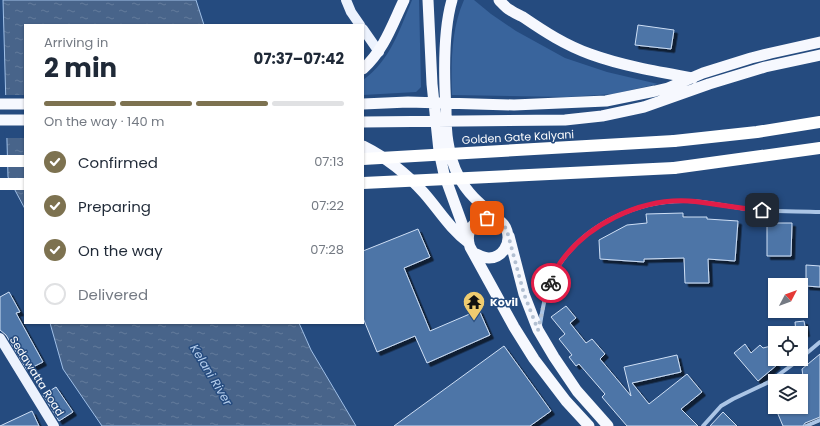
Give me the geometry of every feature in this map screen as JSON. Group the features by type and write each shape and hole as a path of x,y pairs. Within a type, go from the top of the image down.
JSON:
{"highway":[{"path":"364,68 379,52 404,0"},
{"path":"428,0 432,84 440,156 444,174 472,248 506,314 534,359 566,401 590,426"},
{"path":"452,0 446,41 445,83 447,140 454,167 463,186 478,202 502,223 508,234 524,294 538,330 577,391 608,426"},
{"path":"499,0 509,10 522,16 536,27 590,54 612,61 693,78"},
{"path":"364,104 408,102 514,105 589,103 606,101 655,91 703,73 771,52 820,42"},
{"path":"364,122 565,120 602,116 644,107 709,84 765,67 820,55"},
{"path":"0,104 24,104"},
{"path":"0,120 24,120"},
{"name":"Golden Gate Kalyani","path":"364,159 674,141 757,132 820,122"},
{"path":"364,147 390,162 402,172 423,193 450,227 480,256 490,258 499,255 506,247 508,234"},
{"path":"364,183 674,168 820,148"},
{"path":"0,161 24,161"},
{"path":"0,184 24,184"},
{"path":"472,248 469,232 476,222 483,218 491,218 502,223"}],"main road":[{"path":"346,0 351,12 359,24"},
{"path":"364,30 379,52"},
{"name":"Sedawatta Road","path":"0,338 54,426"}],"street":[{"path":"538,330 544,303 558,267 578,243 590,232 623,214 655,204 688,201 748,209 820,212"},
{"path":"808,352 820,342"},
{"path":"703,426 721,406 769,382 790,366"},
{"path":"806,426 820,420"}],"shaded area":[{"path":"412,0 419,0 421,87 416,92 364,95 364,79 380,64 398,33"},
{"path":"464,0 474,0 516,31 565,58 607,72 658,84 613,94 567,97 452,95 454,35 456,23"}],"water":[{"path":"3,0 196,0 204,24 24,24 24,207 8,177"},
{"name":"Kelani River","path":"50,324 299,324 311,350 356,426 102,426 63,369"}],"pier":[{"path":"4,95 24,95 24,138 5,138"}],"building":[{"path":"638,25 674,30 671,49 635,45"},
{"path":"683,213 683,217 707,217 707,219 738,221 735,261 708,259 709,283 685,283 684,258 644,259 644,262 600,259 599,240 627,225 647,223 646,214"},
{"path":"767,223 792,223 791,256 767,256"},
{"path":"418,229 430,257 404,268 430,331 479,310 490,335 427,363 415,336 377,352 364,320 364,251"},
{"path":"806,265 820,266 820,287 808,286 808,278 806,278"},
{"path":"9,292 20,312 16,313 43,362 27,370 6,335 0,330 0,297"},
{"path":"566,306 576,318 570,323 586,343 592,339 605,354 600,359 631,396 624,367 677,355 681,372 632,383 649,404 687,374 702,392 681,409 698,426 627,426 602,397 605,394 579,364 576,366 569,357 572,355 559,339 565,334 551,317"},
{"path":"804,321 805,326 795,326 795,322"},
{"path":"745,344 751,353 760,345 763,348 768,347 768,366 776,366 758,381 734,353"},
{"path":"504,346 551,411 530,426 394,426"},
{"path":"820,354 820,417 805,423 803,426 783,426 778,414 808,414 808,374 803,374 802,369 808,366 808,364"},
{"path":"56,387 73,412 59,421 43,395"},
{"path":"32,411 39,426 0,426"},
{"path":"723,412 737,426 710,426"}],"way so far":[{"path":"487,218 498,220 504,225 507,231 524,294 538,330 544,303 551,283"}],"place":[{"name":"Kovil","path":"474,322"}],"route":[{"path":"551,283 558,267 566,256 590,232 604,223 640,208 655,204 688,201 762,210"}]}
